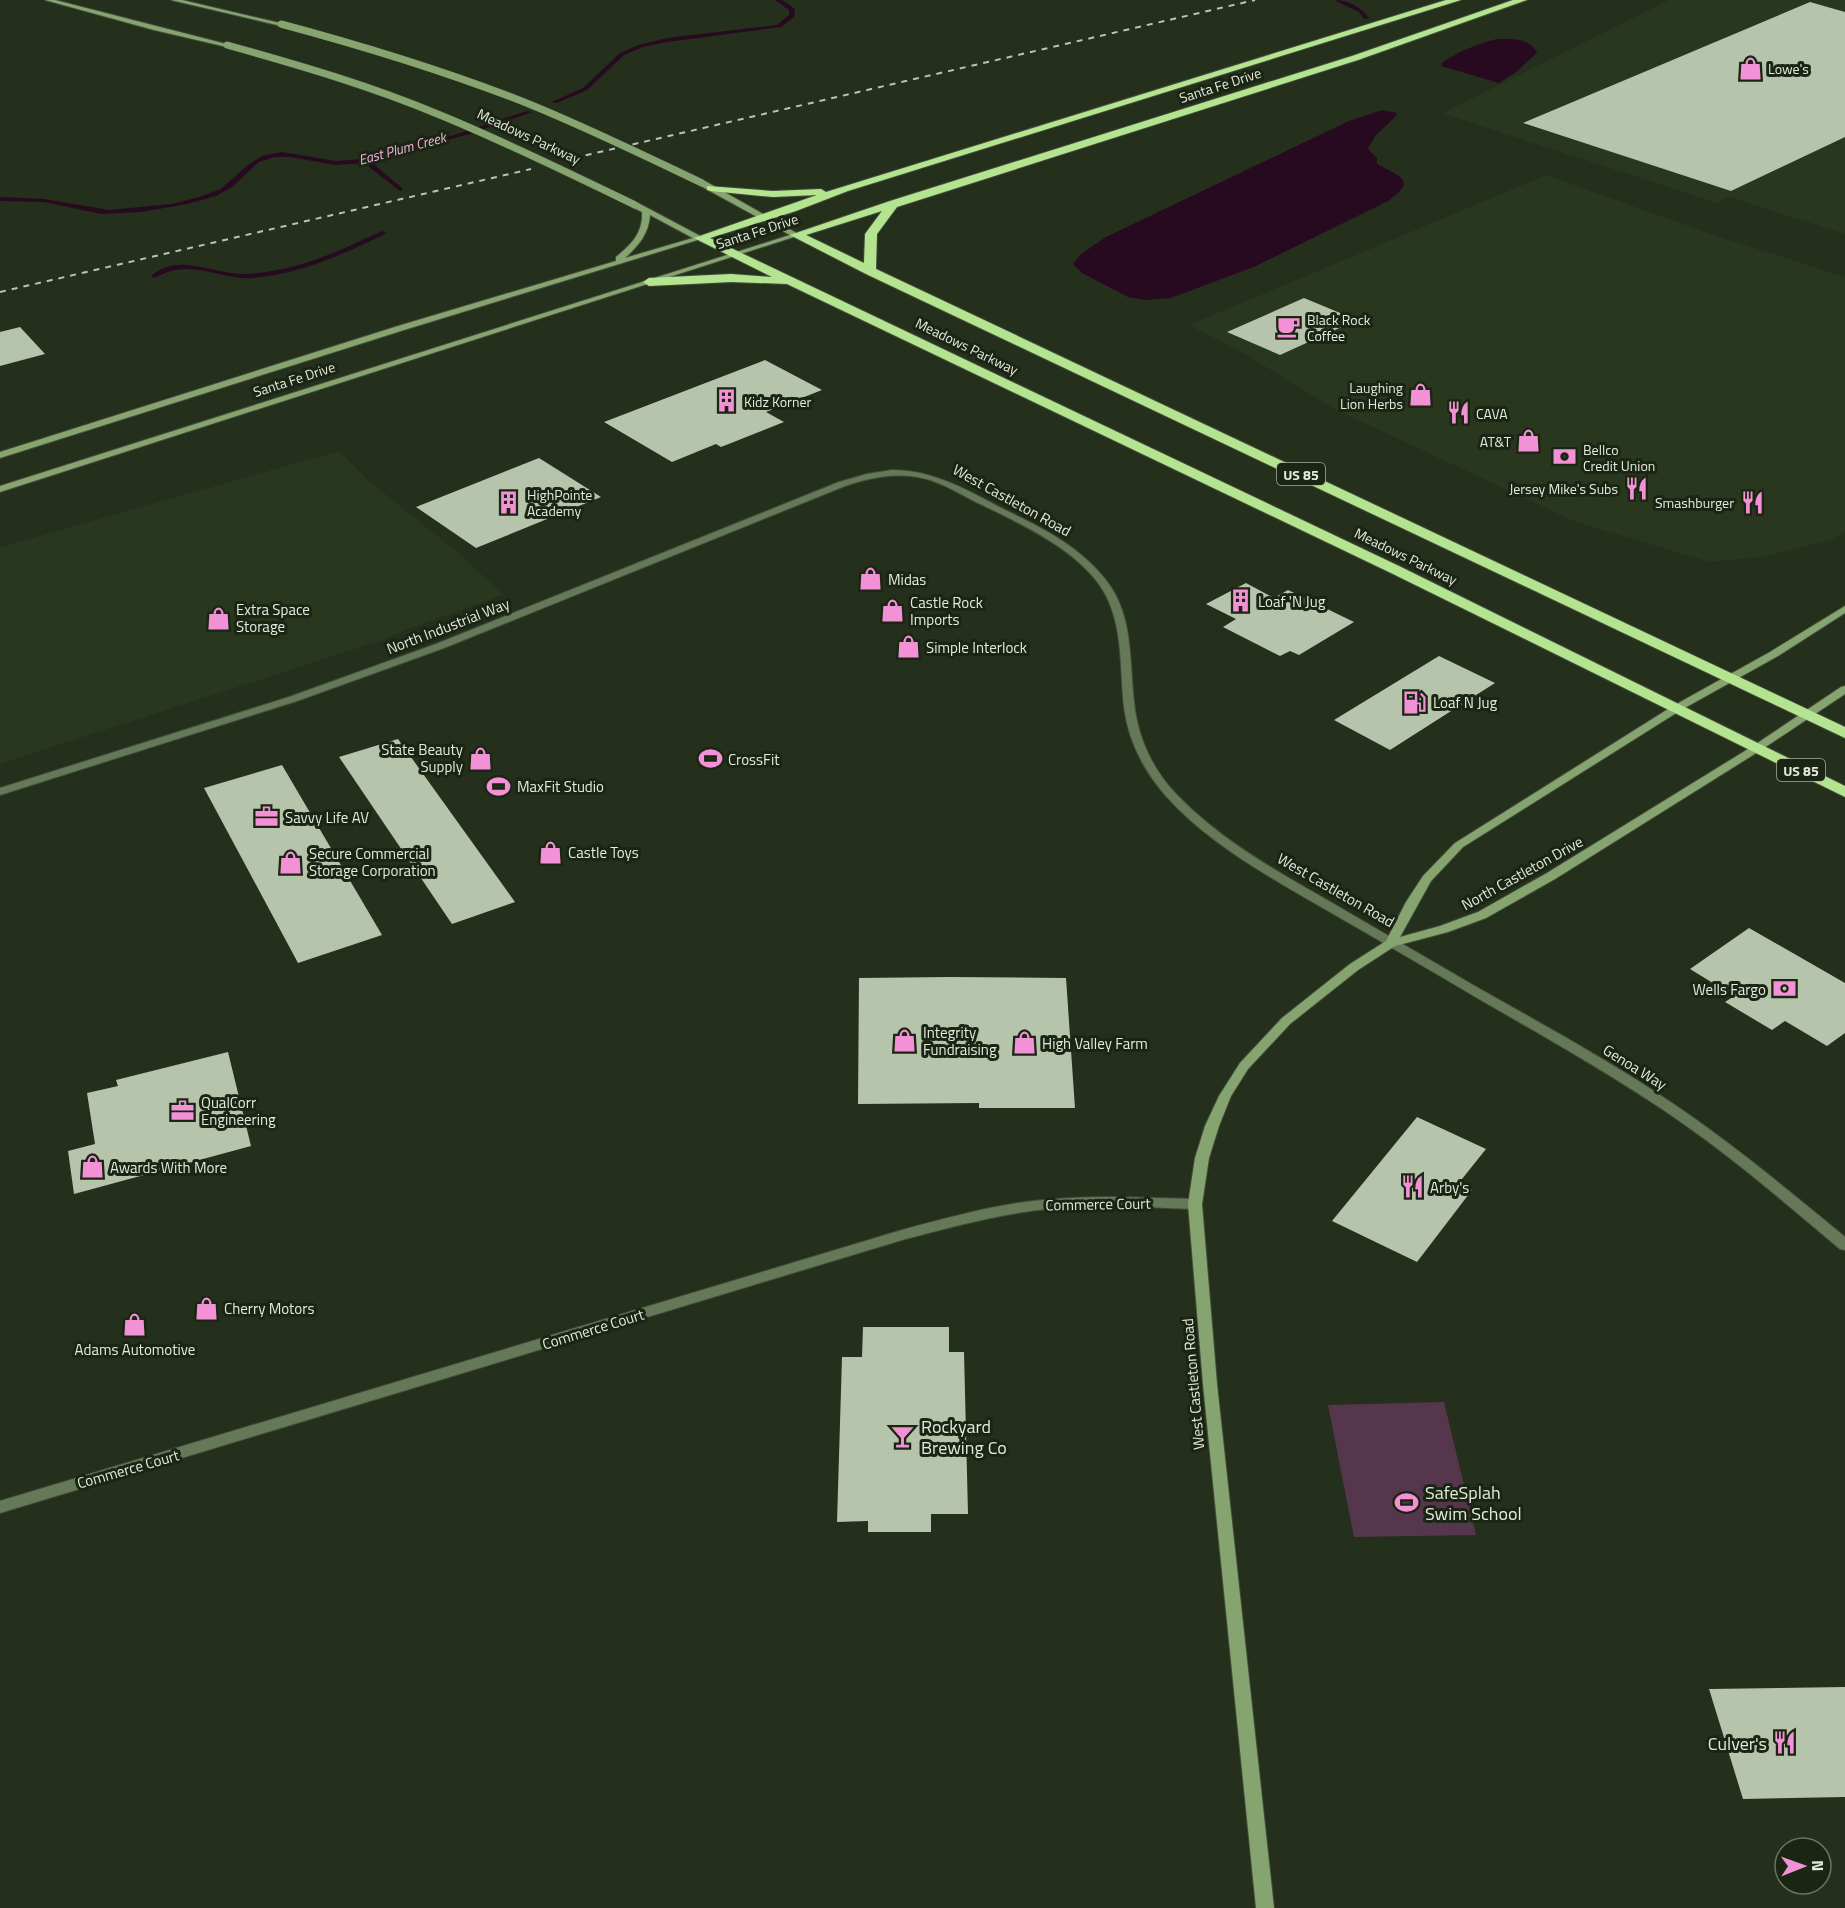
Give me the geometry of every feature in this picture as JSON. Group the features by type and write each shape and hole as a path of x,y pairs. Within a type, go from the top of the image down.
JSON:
{"highway":[{"name":"Santa Fe Drive","path":"700,238 843,189 1456,0"},
{"name":"Santa Fe Drive","path":"796,234 1322,69 1522,0"},
{"path":"707,185 773,194 843,189"},
{"path":"870,272 871,234 895,202"},
{"name":"Meadows Parkway","path":"796,234 870,272 1845,733"},
{"name":"Meadows Parkway","path":"700,238 1386,564 1845,792"},
{"path":"649,282 731,278 797,283"}],"main road":[{"name":"Meadows Parkway","path":"48,0 317,70 410,102 483,132 700,238"},
{"name":"Meadows Parkway","path":"174,0 281,24 377,51 500,92 707,185 763,218 796,234"},
{"path":"615,263 644,234 647,222 646,211"},
{"name":"Santa Fe Drive","path":"0,489 796,234"},
{"name":"Santa Fe Drive","path":"0,455 400,328 700,238"},
{"path":"1390,943 1419,888 1436,865 1459,845 1677,708 1845,609"},
{"name":"North Castleton Drive","path":"1390,943 1444,930 1482,915 1551,876 1757,748 1845,688"},
{"name":"West Castleton Road","path":"1265,1908 1210,1384 1195,1204 1202,1158 1212,1126 1225,1096 1244,1066 1301,1009 1354,967 1390,943"}],"street":[{"name":"North Industrial Way","path":"0,792 293,699 430,650 843,484 878,473 900,471"},
{"name":"West Castleton Road","path":"900,471 941,481 1056,543 1093,571 1108,590 1119,614 1132,723 1138,743 1157,776 1195,817 1240,853 1390,943"},
{"name":"Genoa Way","path":"1390,943 1584,1054 1667,1106 1740,1158 1845,1245"},
{"name":"Commerce Court","path":"0,1507 923,1229 1038,1205 1088,1201 1195,1204"}],"shaded area":[{"path":"1669,0 1845,0 1845,234 1729,197 1716,203 1442,113"},
{"path":"1497,39 1514,39 1525,42 1530,44 1537,53 1516,72 1499,83 1441,66 1442,63 1462,51"},
{"path":"1382,110 1397,113 1375,136 1368,149 1377,158 1377,164 1399,176 1404,183 1397,194 1388,201 1256,266 1171,298 1146,300 1128,297 1082,273 1073,264 1081,254 1106,237 1349,121"},
{"path":"1546,175 1714,235 1845,277 1845,532 1831,540 1763,557 1709,562 1576,522 1334,409 1243,353 1189,325"},
{"name":"Extra Space Storage","path":"339,451 368,480 455,550 504,595 405,630 389,638 0,764 0,547"},
{"name":"SafeSplah Swim School","path":"1444,1402 1476,1535 1354,1537 1328,1405"}],"building":[{"name":"Lowe's","path":"1810,2 1845,12 1845,137 1731,191 1523,123"},
{"name":"Black Rock Coffee","path":"1304,298 1357,320 1280,355 1227,332"},
{"path":"20,327 45,354 0,366 0,332"},
{"name":"Kidz Korner","path":"765,360 822,390 766,412 784,422 721,447 716,444 672,462 604,422"},
{"name":"HighPointe Academy","path":"539,458 601,497 476,548 416,507"},
{"name":"Loaf 'N Jug","path":"1246,583 1274,598 1288,590 1354,622 1299,655 1290,651 1280,656 1223,627 1236,619 1206,604"},
{"name":"Loaf N Jug","path":"1439,656 1495,683 1390,750 1334,720"},
{"name":"Secure Commercial Storage Corporation","path":"398,739 515,902 452,924 339,757"},
{"name":"Secure Commercial Storage Corporation","path":"282,765 382,935 298,963 204,788"},
{"name":"Wells Fargo","path":"1749,928 1845,983 1845,1033 1827,1046 1785,1021 1772,1030 1725,1002 1734,996 1690,969"},
{"path":"859,978 1066,978 1075,1108 979,1108 979,1103 858,1104"},
{"name":"QualCorr Engineering","path":"228,1052 251,1146 74,1194 68,1151 95,1144 87,1093 118,1086 116,1080"},
{"name":"Arby's","path":"1417,1117 1486,1149 1458,1184 1472,1190 1417,1262 1332,1221"},
{"name":"Rockyard Brewing Co","path":"863,1327 949,1327 949,1352 964,1352 968,1514 931,1514 931,1532 868,1532 868,1521 837,1522 842,1357 862,1357"},
{"name":"Culver's","path":"1845,1687 1845,1797 1743,1799 1709,1689"}],"waterway":[{"name":"East Plum Creek","path":"555,102 585,89 622,54 641,46 667,40 779,26 792,16 792,9 778,0"},
{"path":"1337,0 1361,11 1366,18"},
{"name":"East Plum Creek","path":"365,160 456,136 529,112"},
{"name":"East Plum Creek","path":"0,199 44,201 94,211 141,210 172,206 213,195 230,185 257,161 274,155 299,156 336,163 365,160"},
{"path":"365,160 400,189"},
{"path":"154,276 174,268 190,267 205,268 234,276 273,273 311,264 383,233"}],"railway":[{"path":"574,158 1255,0"},
{"path":"0,292 531,169"}],"place":[{"name":"Lowe's","path":"1750,68"},
{"name":"Black Rock Coffee","path":"1289,327"},
{"name":"Laughing Lion Herbs","path":"1421,395"},
{"name":"Kidz Korner","path":"726,401"},
{"name":"CAVA","path":"1458,413"},
{"name":"AT&T","path":"1529,441"},
{"name":"Bellco Credit Union","path":"1565,457"},
{"name":"Jersey Mike's Subs","path":"1636,488"},
{"name":"HighPointe Academy","path":"509,502"},
{"name":"Smashburger","path":"1752,502"},
{"name":"Midas","path":"870,579"},
{"name":"Loaf 'N Jug","path":"1240,601"},
{"name":"Castle Rock Imports","path":"892,611"},
{"name":"Extra Space Storage","path":"218,618"},
{"name":"Simple Interlock","path":"908,647"},
{"name":"Loaf N Jug","path":"1415,702"},
{"name":"State Beauty Supply","path":"481,758"},
{"name":"CrossFit","path":"710,759"},
{"name":"MaxFit Studio","path":"499,786"},
{"name":"Savvy Life AV","path":"267,817"},
{"name":"Castle Toys","path":"550,852"},
{"name":"Secure Commercial Storage Corporation","path":"291,862"},
{"name":"Wells Fargo","path":"1784,989"},
{"name":"Integrity Fundraising","path":"905,1041"},
{"name":"High Valley Farm","path":"1024,1043"},
{"name":"QualCorr Engineering","path":"183,1111"},
{"name":"Awards With More","path":"92,1167"},
{"name":"Arby's","path":"1412,1187"},
{"name":"Cherry Motors","path":"206,1308"},
{"name":"Adams Automotive","path":"135,1325"},
{"name":"Rockyard Brewing Co","path":"903,1436"},
{"name":"SafeSplah Swim School","path":"1407,1502"},
{"name":"Culver's","path":"1785,1743"}]}
